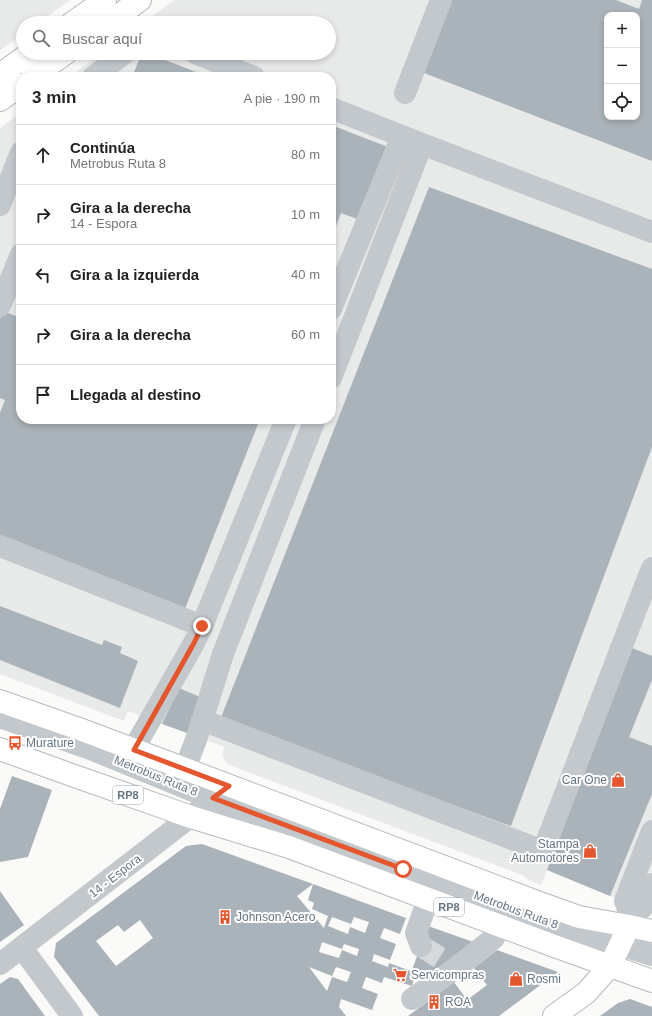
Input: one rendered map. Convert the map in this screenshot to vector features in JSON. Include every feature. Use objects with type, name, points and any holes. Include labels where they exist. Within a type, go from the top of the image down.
[{"type":"main road","points":[[82,16],[105,0]]},
{"type":"main road","points":[[118,16],[140,0]]},
{"type":"main road","points":[[6,83],[24,60]]},
{"type":"main road","points":[[39,72],[56,60]]},
{"type":"main road","name":"RP8","points":[[0,701],[185,769],[209,802]]},
{"type":"main road","name":"RP8","points":[[0,748],[66,773],[209,802],[289,847],[652,981]]},
{"type":"main road","points":[[554,1016],[586,993],[610,966],[627,929],[652,931]]},
{"type":"street","points":[[404,93],[441,0]]},
{"type":"street","points":[[100,72],[116,60]]},
{"type":"street","points":[[212,60],[242,72]]},
{"type":"street","points":[[336,110],[652,232]]},
{"type":"street","points":[[336,298],[402,136]]},
{"type":"street","points":[[336,365],[422,144]]},
{"type":"street","points":[[0,205],[16,165]]},
{"type":"street","points":[[0,306],[16,266]]},
{"type":"street","points":[[134,750],[202,626],[284,424]]},
{"type":"street","points":[[185,769],[197,737],[223,654],[313,424]]},
{"type":"street","points":[[0,546],[202,626]]},
{"type":"street","points":[[202,720],[543,851],[652,568]]},
{"type":"street","name":"Metrobus Ruta 8","points":[[0,717],[88,748],[209,802]]},
{"type":"street","name":"Metrobus Ruta 8","points":[[0,732],[72,758],[209,802],[395,866],[566,928],[627,929],[652,955]]},
{"type":"street","name":"14 - Espora","points":[[0,964],[209,802]]},
{"type":"street","points":[[627,929],[625,901],[652,831]]},
{"type":"street","points":[[627,929],[643,907],[652,884]]},
{"type":"street","points":[[421,946],[416,933],[428,899]]},
{"type":"street","points":[[412,999],[494,938],[500,926]]},
{"type":"street","points":[[22,948],[72,1016]]},
{"type":"shaded area","points":[[0,0],[70,0],[48,16],[16,16],[16,39],[0,50]]},
{"type":"shaded area","points":[[174,0],[652,0],[652,910],[610,896],[547,870],[541,885],[522,875],[227,764],[222,755],[224,747],[128,711],[124,721],[0,674],[0,128],[16,116],[16,424],[336,424],[336,72],[76,72],[92,60],[336,60],[336,16],[152,16]]},
{"type":"building","points":[[452,0],[616,0],[639,9],[642,0],[652,0],[652,161],[424,73]]},
{"type":"building","points":[[139,60],[165,60],[196,72],[134,72]]},
{"type":"building","points":[[336,127],[388,147],[360,220],[341,213],[336,226]]},
{"type":"building","points":[[429,187],[652,269],[652,447],[511,826],[220,720]]},
{"type":"building","points":[[3,311],[16,316],[16,424],[258,424],[185,609],[0,537],[0,413],[5,400],[0,398],[0,319]]},
{"type":"building","points":[[0,606],[102,645],[104,640],[122,647],[120,653],[138,661],[120,708],[0,660]]},
{"type":"building","points":[[632,648],[652,656],[652,680],[629,737],[652,746],[652,794],[610,896],[547,870]]},
{"type":"building","points":[[179,688],[200,697],[190,734],[162,724]]},
{"type":"building","points":[[12,776],[52,790],[28,857],[0,862],[0,809]]},
{"type":"building","points":[[202,844],[313,884],[406,918],[400,934],[384,928],[380,938],[396,944],[390,960],[374,954],[372,961],[388,967],[389,963],[416,973],[412,986],[384,977],[382,983],[366,977],[362,988],[378,994],[372,1010],[341,999],[339,1007],[346,1016],[99,1016],[54,957],[56,943],[186,846]],"holes":[[[313,884],[308,900],[314,903],[312,909],[328,916],[324,928],[297,896]],[[332,917],[351,924],[354,917],[369,922],[365,933],[350,927],[348,934],[328,926]],[[140,920],[153,938],[116,966],[96,941],[118,925],[124,932]],[[322,942],[342,949],[344,944],[359,949],[357,956],[342,950],[339,958],[319,952]],[[309,967],[332,976],[336,967],[351,972],[347,982],[332,977],[327,991]]]},
{"type":"building","points":[[0,891],[24,925],[0,942]]},
{"type":"building","points":[[428,926],[482,945],[436,979],[412,970]]},
{"type":"building","points":[[497,950],[558,972],[499,1016],[408,1016],[454,982],[467,1000],[487,985],[474,968]]},
{"type":"building","points":[[10,977],[18,979],[45,1016],[0,1016],[0,984]]},
{"type":"building","points":[[630,999],[652,1007],[652,1016],[600,1016],[618,1003]]},
{"type":"tunnel","points":[[421,946],[453,966]]},
{"type":"place","name":"Murature","points":[[15,743]]},
{"type":"place","name":"Car One","points":[[618,780]]},
{"type":"place","name":"Stampa Automotores","points":[[590,851]]},
{"type":"place","name":"Johnson Acero","points":[[225,917]]},
{"type":"place","name":"Servicompras","points":[[400,975]]},
{"type":"place","name":"Rosmi","points":[[516,979]]},
{"type":"place","name":"ROA","points":[[434,1002]]},
{"type":"route","points":[[202,626],[134,750],[229,786],[213,798],[403,869]]}]
